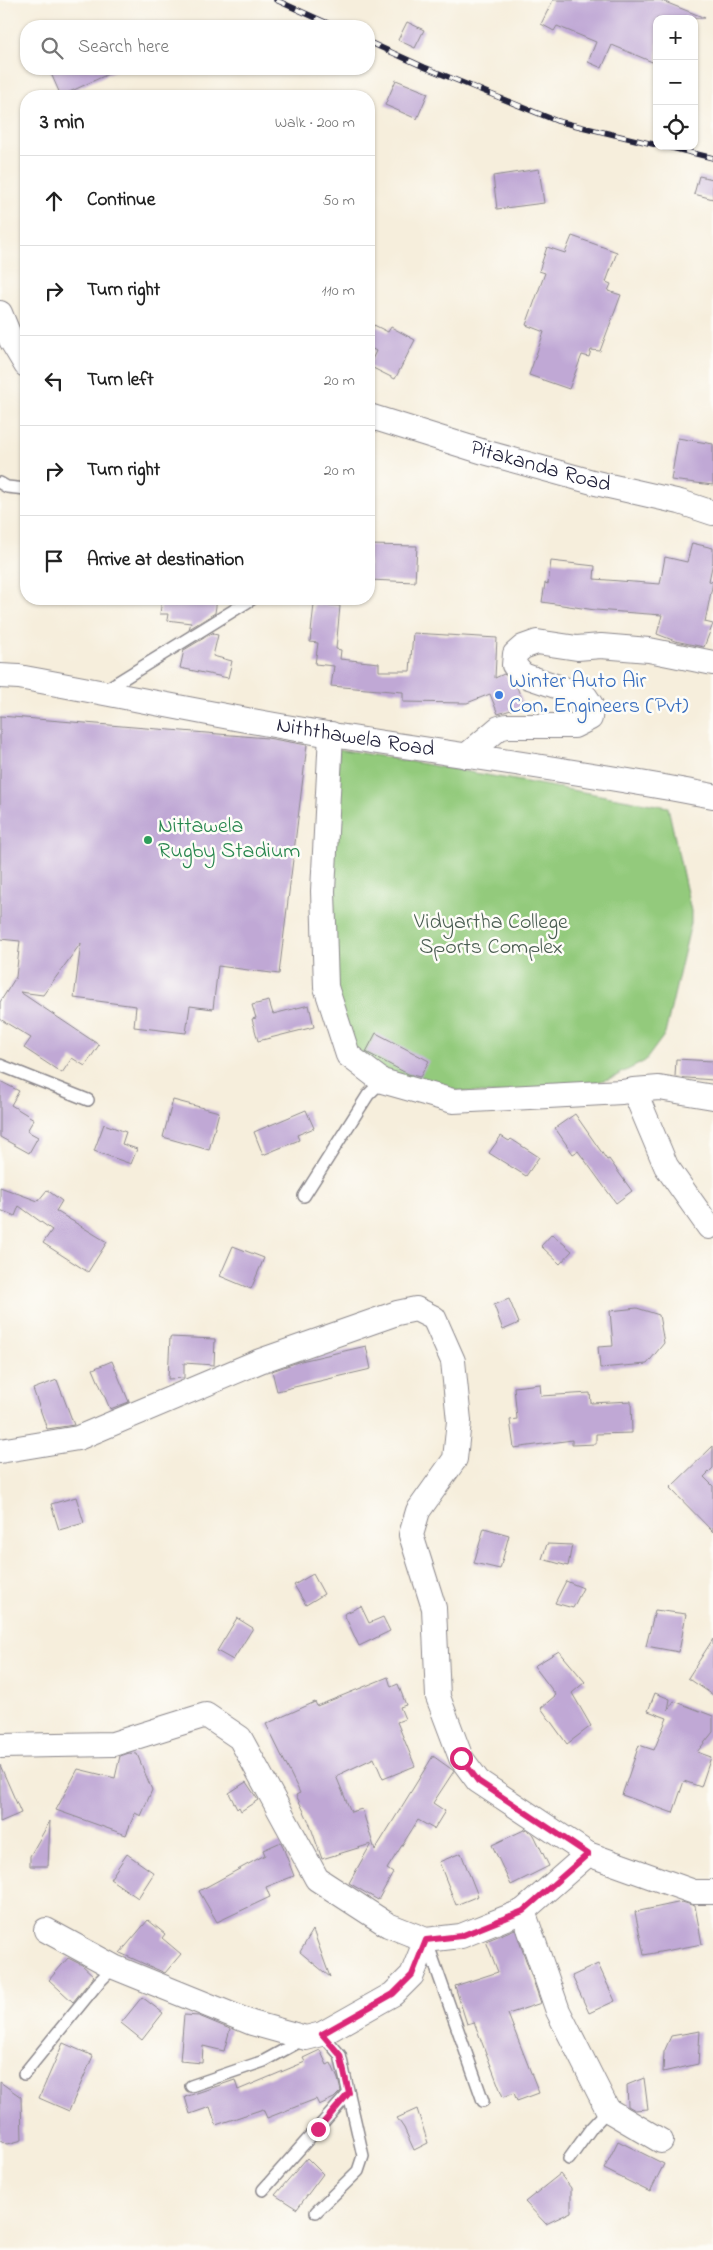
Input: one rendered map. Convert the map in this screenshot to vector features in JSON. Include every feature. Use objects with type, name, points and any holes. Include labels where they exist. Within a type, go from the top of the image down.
[{"type":"street","points":[[0,313],[11,340],[20,355]]},
{"type":"street","name":"Pitakanda Road","points":[[375,418],[484,452],[596,483],[680,502],[713,513]]},
{"type":"street","points":[[680,502],[713,504]]},
{"type":"street","points":[[466,756],[499,728],[507,726],[574,726],[590,718],[591,705],[585,696],[523,675],[514,665],[515,654],[523,647],[537,642],[577,648],[649,650],[713,663]]},
{"type":"street","name":"Niththawela Road","points":[[0,676],[19,677],[102,692],[186,710],[466,756],[641,782],[713,796]]},
{"type":"street","points":[[331,734],[323,891],[326,987],[348,1055],[382,1081],[453,1101],[622,1092],[659,1088],[713,1098]]},
{"type":"street","points":[[634,1090],[666,1166],[709,1227]]},
{"type":"street","points":[[0,1451],[78,1438],[260,1361],[398,1312],[416,1310],[434,1318],[453,1361],[459,1421],[455,1459],[418,1511],[411,1535],[434,1608],[438,1697],[461,1758],[478,1781],[588,1854],[694,1892],[713,1892]]},
{"type":"street","points":[[0,1746],[113,1744],[206,1715],[240,1738],[317,1879],[388,1924],[426,1940],[461,1936],[523,1911],[588,1854]]},
{"type":"street","points":[[523,1911],[558,2011],[608,2110],[661,2141]]},
{"type":"street","points":[[46,1930],[114,1968],[252,2023],[314,2036],[393,1994],[412,1975],[426,1940]]},
{"type":"lane","points":[[0,482],[7,487],[20,488]]},
{"type":"lane","points":[[102,692],[242,605]]},
{"type":"lane","points":[[0,1065],[88,1100]]},
{"type":"lane","points":[[304,1196],[368,1095],[382,1081]]},
{"type":"lane","points":[[426,1940],[483,2101]]},
{"type":"lane","points":[[24,2074],[98,1983],[114,1968]]},
{"type":"lane","points":[[191,2086],[264,2061],[314,2036],[340,2055],[364,2156],[358,2171],[316,2212]]},
{"type":"lane","points":[[263,2190],[349,2093]]},
{"type":"lane","points":[[569,2159],[592,2127],[608,2110]]},
{"type":"green space","name":"Vidyartha College Sports Complex","points":[[339,749],[668,807],[691,911],[691,923],[665,1034],[645,1061],[612,1078],[575,1088],[508,1095],[433,1089],[393,1075],[351,1049],[329,967]]},
{"type":"building","points":[[553,0],[660,0],[698,15],[653,15],[653,62],[612,45],[602,68],[588,62],[596,42],[557,26],[554,31],[541,24]]},
{"type":"building","points":[[407,22],[424,30],[415,48],[398,40]]},
{"type":"building","points":[[52,75],[106,75],[74,90],[58,90]]},
{"type":"building","points":[[396,80],[428,93],[417,119],[385,105]]},
{"type":"building","points":[[539,169],[544,203],[497,209],[493,176]]},
{"type":"building","points":[[699,176],[713,179],[713,199],[694,194]]},
{"type":"building","points":[[572,236],[617,252],[606,282],[611,284],[608,291],[621,295],[600,351],[591,350],[589,357],[582,355],[569,389],[529,375],[544,332],[526,325],[545,273],[539,271],[547,247],[565,253]]},
{"type":"building","points":[[375,326],[388,332],[391,327],[415,340],[395,379],[375,369]]},
{"type":"building","points":[[678,438],[713,444],[713,485],[671,480]]},
{"type":"building","points":[[692,543],[713,548],[713,562],[709,581],[713,582],[705,622],[713,624],[704,647],[675,641],[657,634],[662,615],[595,610],[542,602],[545,583],[548,584],[551,561],[595,566],[594,579],[660,584],[665,557],[687,562]]},
{"type":"building","points":[[375,545],[417,546],[415,582],[375,580]]},
{"type":"building","points":[[161,605],[216,605],[215,613],[189,629],[191,623],[167,620],[168,614],[160,614]]},
{"type":"building","points":[[314,605],[340,606],[336,649],[341,650],[340,659],[379,663],[379,671],[410,671],[413,633],[497,638],[495,678],[504,674],[517,687],[524,706],[498,714],[490,694],[467,703],[403,702],[403,692],[331,686],[334,666],[315,664],[318,643],[310,642]]},
{"type":"building","points":[[214,632],[213,634],[218,635],[213,656],[232,661],[228,678],[180,668],[184,650]]},
{"type":"building","name":"Nittawela Rugby Stadium","points":[[0,716],[267,738],[307,745],[279,974],[218,966],[213,1009],[190,1006],[186,1033],[134,1027],[136,1006],[74,998],[81,943],[43,995],[20,992],[99,1045],[85,1066],[72,1058],[62,1073],[24,1048],[31,1038],[0,1019],[0,1002],[16,977],[20,941],[0,939]]},
{"type":"building","points":[[269,1001],[273,1014],[309,1005],[314,1027],[258,1041],[252,1019],[256,1018],[252,1005]]},
{"type":"building","points":[[376,1033],[429,1061],[420,1077],[408,1074],[366,1052]]},
{"type":"building","points":[[676,1059],[713,1061],[713,1080],[675,1077]]},
{"type":"building","points":[[0,1081],[19,1091],[11,1105],[34,1119],[27,1131],[38,1137],[29,1153],[0,1137]]},
{"type":"building","points":[[173,1100],[219,1112],[209,1150],[163,1137]]},
{"type":"building","points":[[306,1110],[314,1128],[297,1135],[299,1140],[263,1155],[254,1132]]},
{"type":"building","points":[[575,1114],[607,1160],[609,1159],[632,1191],[616,1203],[578,1151],[573,1154],[555,1128]]},
{"type":"building","points":[[104,1124],[126,1132],[122,1144],[137,1149],[131,1164],[94,1151]]},
{"type":"building","points":[[501,1136],[509,1141],[511,1139],[539,1157],[526,1176],[489,1153]]},
{"type":"building","points":[[0,1187],[38,1201],[47,1190],[62,1201],[56,1211],[107,1242],[88,1272],[43,1243],[52,1230],[19,1206],[15,1216],[0,1210]]},
{"type":"building","points":[[552,1234],[572,1251],[560,1264],[541,1246]]},
{"type":"building","points":[[233,1246],[264,1258],[251,1289],[220,1276]]},
{"type":"building","points":[[509,1299],[519,1323],[503,1330],[494,1305]]},
{"type":"building","points":[[637,1308],[659,1315],[664,1343],[647,1364],[600,1368],[598,1347],[613,1346],[610,1311]]},
{"type":"building","points":[[170,1337],[215,1339],[214,1365],[184,1363],[184,1378],[168,1379]]},
{"type":"building","points":[[366,1346],[371,1369],[277,1391],[272,1371],[301,1361]]},
{"type":"building","points":[[112,1361],[129,1402],[110,1409],[93,1369]]},
{"type":"building","points":[[57,1380],[74,1425],[47,1429],[33,1389]]},
{"type":"building","points":[[540,1384],[541,1396],[590,1393],[591,1403],[631,1401],[632,1433],[596,1434],[596,1444],[572,1445],[572,1440],[514,1448],[510,1420],[517,1419],[514,1387]]},
{"type":"building","points":[[713,1446],[713,1468],[704,1477],[713,1486],[713,1532],[670,1488]]},
{"type":"building","points":[[76,1497],[84,1523],[59,1530],[51,1504]]},
{"type":"building","points":[[484,1528],[509,1535],[500,1569],[474,1563]]},
{"type":"building","points":[[547,1544],[572,1545],[568,1566],[542,1559]]},
{"type":"building","points":[[313,1574],[324,1594],[306,1605],[294,1585]]},
{"type":"building","points":[[566,1581],[583,1588],[573,1608],[555,1603]]},
{"type":"building","points":[[361,1606],[369,1623],[383,1617],[390,1631],[359,1646],[344,1614]]},
{"type":"building","points":[[655,1610],[686,1614],[679,1652],[646,1646]]},
{"type":"building","points":[[237,1618],[253,1628],[233,1660],[217,1651]]},
{"type":"building","points":[[713,1639],[713,1695],[688,1678]]},
{"type":"building","points":[[559,1651],[585,1682],[572,1693],[591,1726],[567,1744],[541,1708],[556,1695],[534,1666]]},
{"type":"building","points":[[388,1677],[391,1687],[398,1684],[406,1705],[400,1707],[405,1719],[397,1722],[415,1766],[383,1779],[374,1758],[336,1776],[351,1812],[362,1809],[375,1850],[433,1756],[454,1771],[433,1803],[445,1811],[434,1829],[418,1820],[387,1869],[393,1873],[378,1900],[349,1883],[371,1844],[322,1859],[309,1822],[296,1795],[300,1793],[266,1724],[315,1702],[317,1706]]},
{"type":"building","points":[[655,1693],[670,1699],[668,1710],[674,1701],[713,1716],[713,1732],[697,1752],[711,1757],[701,1787],[684,1781],[673,1813],[622,1795],[639,1745],[654,1750],[667,1718],[648,1711]]},
{"type":"building","points":[[129,1753],[137,1754],[152,1790],[141,1816],[135,1813],[126,1835],[56,1810],[78,1769],[115,1778],[120,1756]]},
{"type":"building","points":[[0,1765],[21,1813],[0,1822]]},
{"type":"building","points":[[246,1782],[258,1800],[241,1811],[239,1807],[237,1809],[229,1793]]},
{"type":"building","points":[[50,1821],[48,1866],[30,1866],[30,1856]]},
{"type":"building","points":[[526,1829],[534,1835],[549,1866],[511,1885],[492,1845]]},
{"type":"building","points":[[281,1842],[294,1876],[266,1887],[270,1897],[217,1922],[199,1891],[265,1855],[263,1850]]},
{"type":"building","points":[[461,1853],[478,1896],[456,1905],[439,1862]]},
{"type":"building","points":[[127,1854],[154,1873],[138,1898],[110,1879]]},
{"type":"building","points":[[682,1902],[695,1906],[702,1944],[644,1955],[635,1912]]},
{"type":"building","points":[[148,1920],[165,1934],[162,1938],[181,1954],[165,1973],[120,1953]]},
{"type":"building","points":[[515,1929],[541,2003],[508,2014],[539,2093],[517,2101],[514,2093],[503,2097],[474,2022],[467,2024],[455,1986],[498,1972],[486,1941]]},
{"type":"building","points":[[313,1930],[330,1977],[300,1952]]},
{"type":"building","points":[[68,1958],[82,1965],[94,1976],[73,2002],[49,1980]]},
{"type":"building","points":[[598,1964],[615,2001],[589,2013],[572,1976]]},
{"type":"building","points":[[142,1997],[163,2013],[142,2040],[121,2023]]},
{"type":"building","points":[[184,2015],[199,2016],[230,2029],[224,2051],[203,2046],[202,2063],[180,2061]]},
{"type":"building","points":[[700,2031],[698,2064],[663,2072],[664,2052],[671,2036]]},
{"type":"building","points":[[63,2043],[93,2056],[69,2111],[39,2098]]},
{"type":"building","points":[[320,2050],[327,2065],[331,2063],[338,2079],[341,2091],[334,2098],[319,2105],[316,2099],[267,2118],[263,2109],[216,2125],[210,2107],[190,2114],[185,2097],[235,2080],[238,2090],[305,2062],[303,2058]]},
{"type":"building","points":[[644,2078],[648,2109],[635,2110],[628,2106],[627,2085]]},
{"type":"building","points":[[0,2082],[21,2097],[22,2140],[8,2144],[0,2140]]},
{"type":"building","points":[[417,2109],[428,2143],[414,2150],[397,2118]]},
{"type":"building","points":[[618,2141],[664,2164],[650,2192],[604,2169]]},
{"type":"building","points":[[307,2158],[323,2174],[297,2209],[275,2195]]},
{"type":"building","points":[[560,2174],[571,2188],[571,2212],[546,2224],[525,2202]]},
{"type":"railway","points":[[276,0],[321,20]]},
{"type":"railway","points":[[375,45],[424,67],[557,121],[653,144]]},
{"type":"railway","points":[[680,150],[713,158]]},
{"type":"place","name":"Winter Auto Air Con. Engineers (Pvt)","points":[[499,695]]},
{"type":"place","name":"Nittawela Rugby Stadium","points":[[148,840]]},
{"type":"route","points":[[318,2129],[349,2093],[340,2055],[322,2034],[393,1994],[412,1975],[426,1940],[461,1936],[523,1911],[588,1854],[478,1781],[461,1758]]}]
